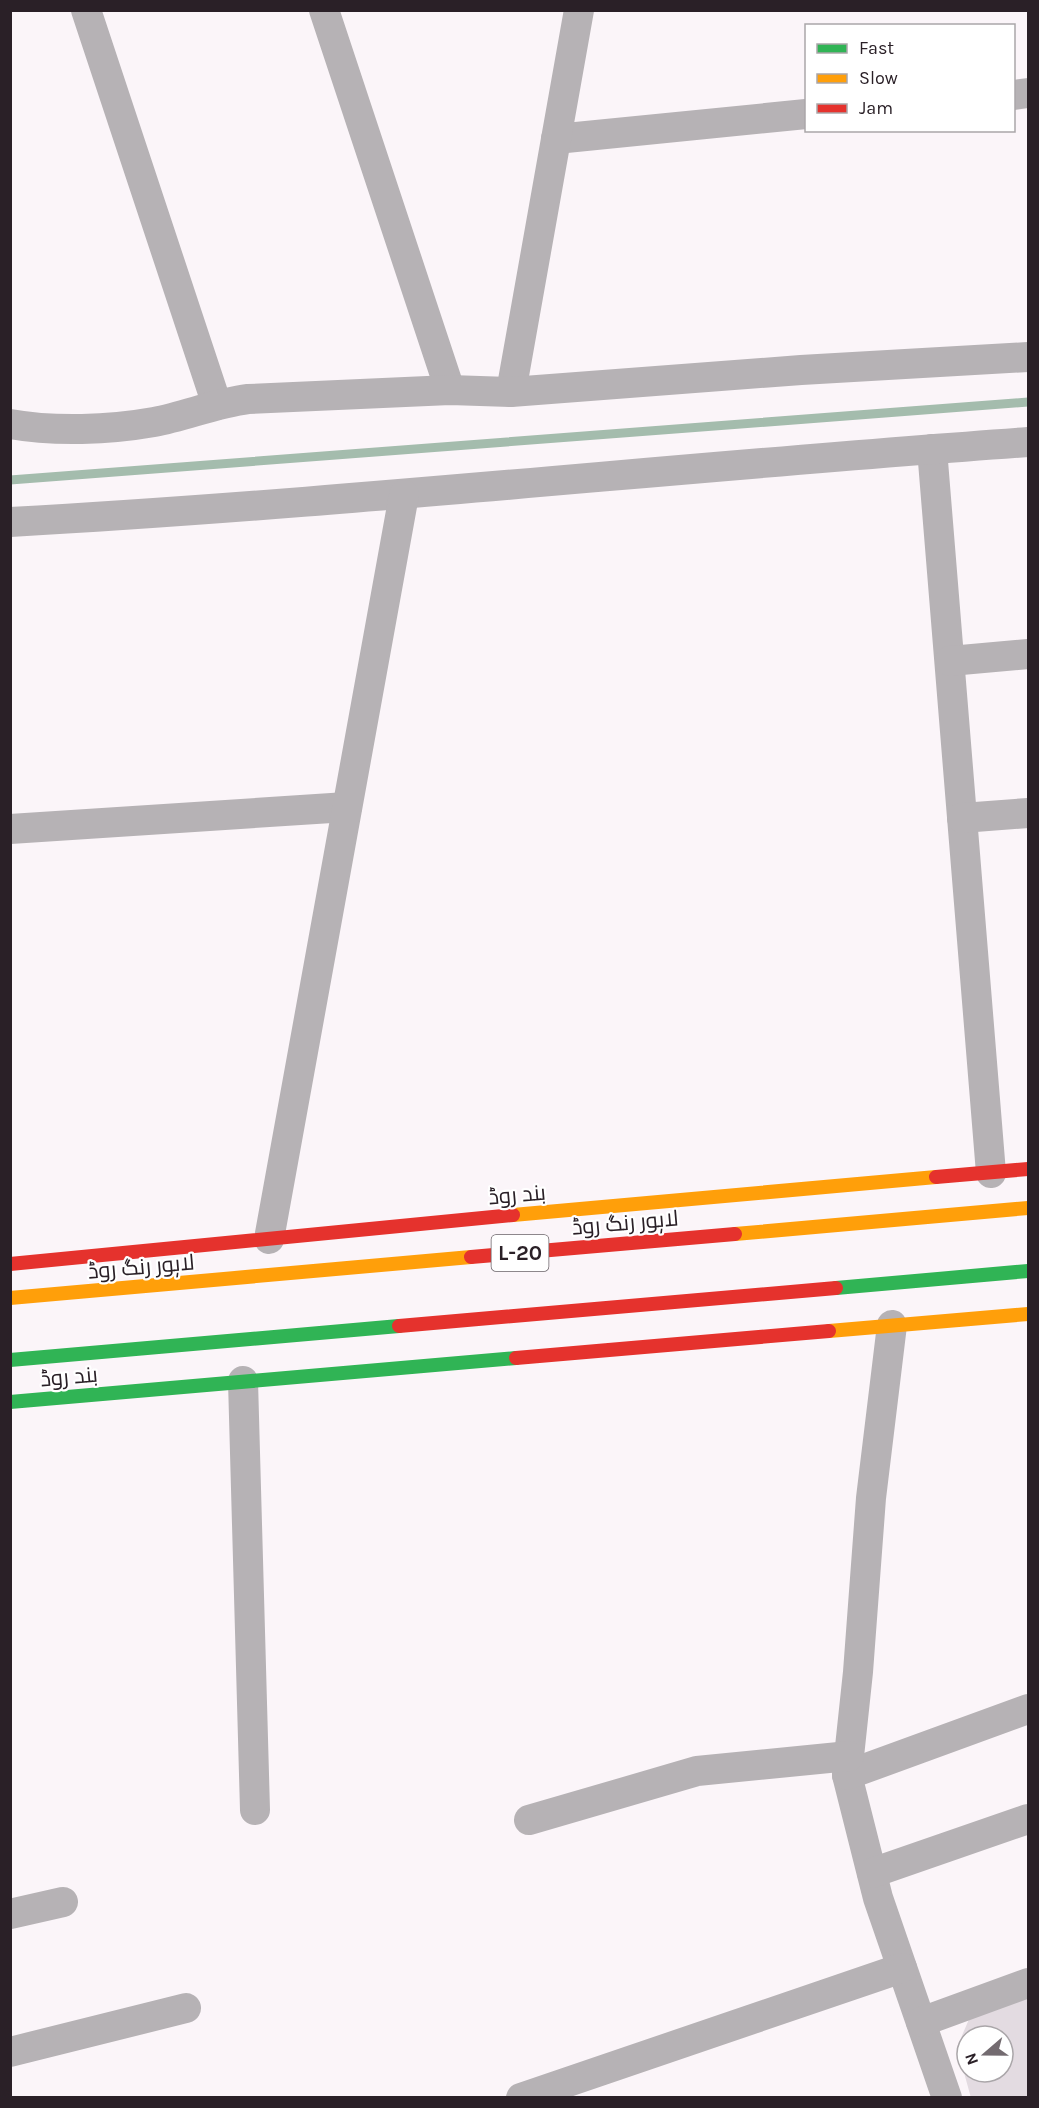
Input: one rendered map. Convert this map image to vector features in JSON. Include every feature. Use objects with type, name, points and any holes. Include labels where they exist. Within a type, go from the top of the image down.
[{"type":"main road","name":"بند روڈ","points":[[10,1264],[1029,1169]]},
{"type":"main road","name":"لاہور رنگ روڈ","points":[[10,1299],[1029,1208]]},
{"type":"main road","points":[[10,1360],[1029,1271]]},
{"type":"main road","name":"بند روڈ","points":[[10,1402],[1029,1314]]},
{"type":"street","points":[[86,10],[217,405]]},
{"type":"street","points":[[324,10],[450,390]]},
{"type":"street","points":[[511,392],[579,10]]},
{"type":"street","points":[[556,139],[805,114]]},
{"type":"street","points":[[10,424],[94,428],[152,422],[248,399],[450,390],[511,392],[801,370],[1029,357]]},
{"type":"street","points":[[10,522],[171,513],[404,495],[832,456],[1029,442]]},
{"type":"street","points":[[932,449],[991,1173]]},
{"type":"street","points":[[268,1239],[404,495]]},
{"type":"street","points":[[950,661],[1029,654]]},
{"type":"street","points":[[10,829],[347,807]]},
{"type":"street","points":[[962,818],[1029,813]]},
{"type":"street","points":[[892,1325],[871,1498],[858,1672],[848,1765],[878,1899],[947,2097]]},
{"type":"street","points":[[243,1381],[255,1810]]},
{"type":"street","points":[[529,1820],[697,1772],[848,1765],[1029,1708]]},
{"type":"street","points":[[872,1873],[1029,1819]]},
{"type":"street","points":[[10,1914],[63,1902]]},
{"type":"street","points":[[521,2097],[902,1968]]},
{"type":"street","points":[[921,2022],[1029,1983]]},
{"type":"street","points":[[10,2052],[186,2008]]},
{"type":"building","points":[[1028,1996],[1028,2098],[971,2098],[967,2084],[1015,2084],[1015,2024],[967,2024],[970,2017]]},
{"type":"waterway","points":[[10,480],[1028,402]]},
{"type":"traffic: fast","points":[[836,1288],[1028,1271]]},
{"type":"traffic: fast","points":[[10,1360],[399,1326]]},
{"type":"traffic: fast","points":[[10,1402],[516,1358]]},
{"type":"traffic: slow","points":[[513,1215],[936,1177]]},
{"type":"traffic: slow","points":[[735,1234],[1028,1208]]},
{"type":"traffic: slow","points":[[10,1298],[471,1257]]},
{"type":"traffic: slow","points":[[829,1331],[1028,1314]]},
{"type":"traffic: jam","points":[[936,1177],[1028,1169]]},
{"type":"traffic: jam","points":[[10,1264],[513,1215]]},
{"type":"traffic: jam","points":[[471,1257],[735,1234]]},
{"type":"traffic: jam","points":[[399,1326],[836,1288]]},
{"type":"traffic: jam","points":[[516,1358],[829,1331]]}]
